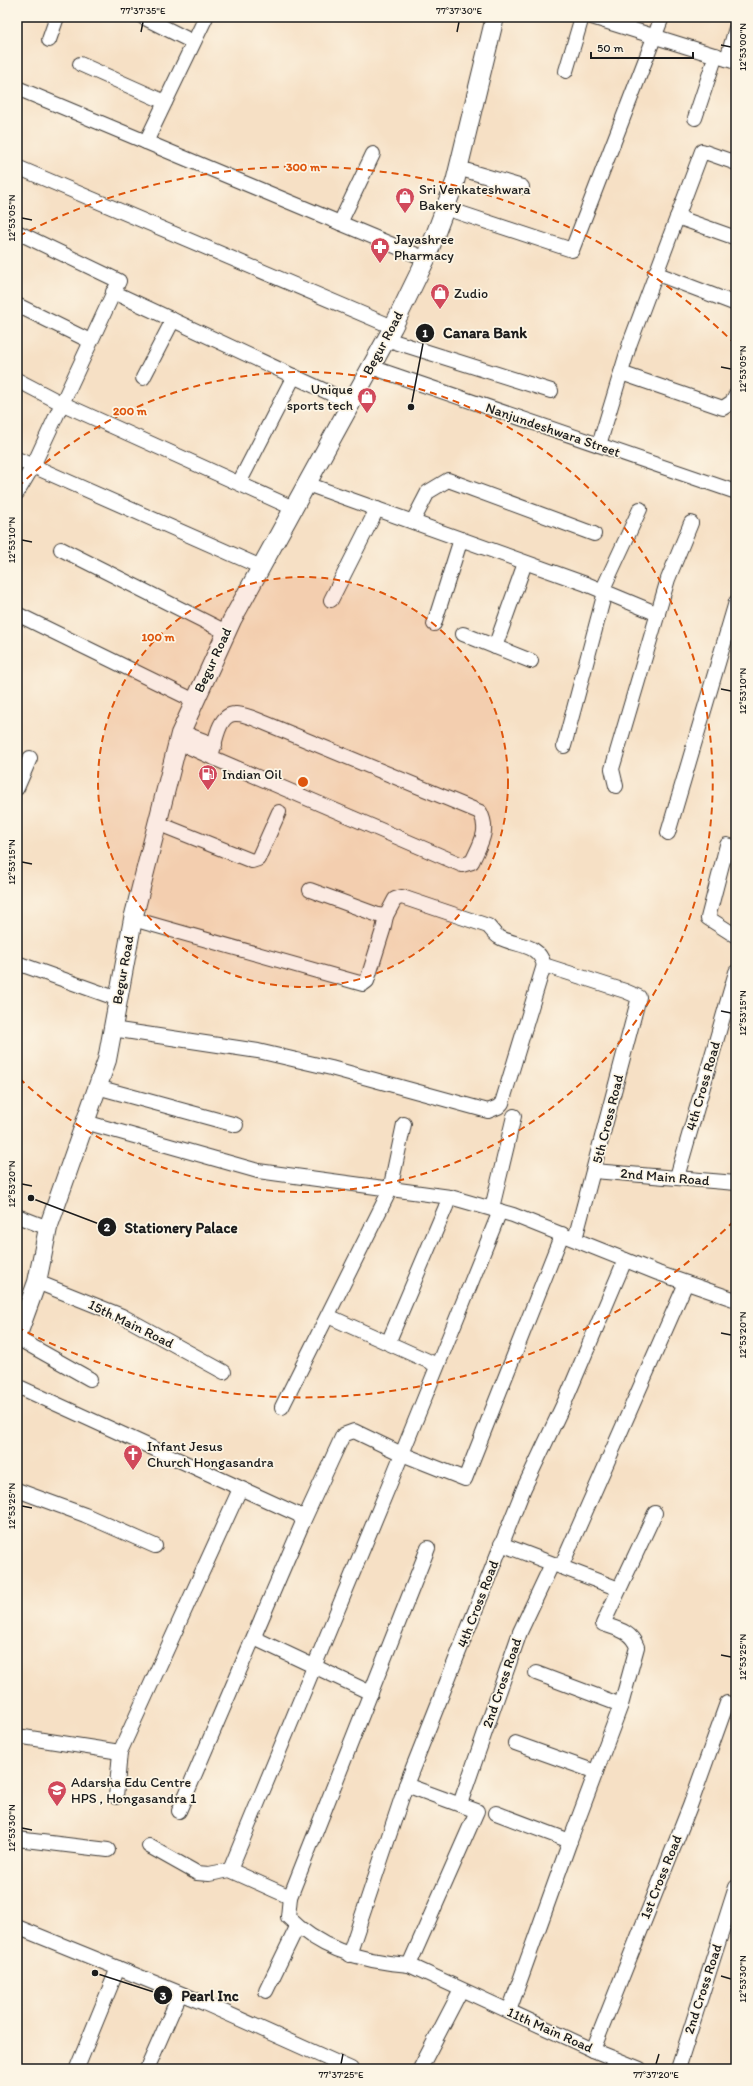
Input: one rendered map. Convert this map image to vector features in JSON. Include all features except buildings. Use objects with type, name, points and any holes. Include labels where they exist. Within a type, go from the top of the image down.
[{"type":"main road","name":"Begur Road","points":[[17,1338],[37,1282],[48,1228],[107,1060],[132,919],[179,737],[226,632],[371,367],[426,259],[458,168],[495,17]]},
{"type":"street","points":[[49,40],[57,17]]},
{"type":"street","points":[[143,17],[194,42]]},
{"type":"street","points":[[146,142],[206,17]]},
{"type":"street","points":[[566,71],[582,17]]},
{"type":"street","points":[[592,17],[726,59]]},
{"type":"street","points":[[445,208],[572,250],[662,17]]},
{"type":"street","points":[[695,118],[726,59],[736,28]]},
{"type":"street","points":[[80,64],[166,102]]},
{"type":"street","points":[[17,88],[426,259]]},
{"type":"street","points":[[599,445],[621,372],[655,273],[702,150],[736,163]]},
{"type":"street","points":[[340,223],[373,154]]},
{"type":"street","points":[[17,167],[389,333],[551,391]]},
{"type":"street","points":[[458,168],[522,187]]},
{"type":"street","points":[[677,217],[736,238]]},
{"type":"street","points":[[17,232],[119,281],[33,466],[17,493]]},
{"type":"street","points":[[655,273],[736,304]]},
{"type":"street","points":[[113,292],[351,403]]},
{"type":"street","points":[[17,305],[90,341]]},
{"type":"street","points":[[143,378],[173,320]]},
{"type":"street","name":"Nanjundeshwara Street","points":[[371,367],[736,492]]},
{"type":"street","points":[[621,372],[723,408],[732,402],[736,394]]},
{"type":"street","points":[[239,484],[294,376]]},
{"type":"street","points":[[17,380],[62,403],[293,508]]},
{"type":"street","points":[[17,459],[261,567]]},
{"type":"street","points":[[414,521],[428,492],[448,480],[594,534]]},
{"type":"street","points":[[307,484],[414,521],[603,591],[658,614]]},
{"type":"street","points":[[331,600],[378,509]]},
{"type":"street","points":[[564,746],[603,591],[640,509]]},
{"type":"street","points":[[616,786],[612,769],[668,579],[691,523]]},
{"type":"street","points":[[434,624],[461,539]]},
{"type":"street","points":[[61,549],[226,632]]},
{"type":"street","points":[[496,647],[525,563]]},
{"type":"street","points":[[668,833],[736,602]]},
{"type":"street","points":[[17,614],[195,701]]},
{"type":"street","points":[[463,634],[531,661]]},
{"type":"street","points":[[179,737],[213,751],[462,865],[472,862],[485,831],[484,821],[480,812],[265,723],[236,713],[228,715],[222,722],[213,751]]},
{"type":"street","points":[[17,788],[30,758]]},
{"type":"street","points":[[157,822],[252,861],[258,859],[279,812]]},
{"type":"street","points":[[736,848],[727,845],[708,918],[736,936]]},
{"type":"street","points":[[310,890],[378,915],[386,916]]},
{"type":"street","points":[[112,1030],[274,1054],[488,1111],[498,1108],[502,1103],[544,965],[542,957],[536,950],[498,937],[488,926],[402,897],[396,899],[386,916],[367,981],[363,984],[132,919]]},
{"type":"street","points":[[17,963],[118,999]]},
{"type":"street","name":"5th Cross Road","points":[[402,1454],[465,1479],[568,1237],[594,1171],[639,997],[625,991],[544,965]]},
{"type":"street","name":"4th Cross Road","points":[[677,1177],[736,972]]},
{"type":"street","points":[[97,1087],[236,1125]]},
{"type":"street","points":[[230,1870],[438,1365],[496,1210],[514,1116]]},
{"type":"street","points":[[85,1122],[258,1171],[450,1197],[496,1210],[625,1260],[736,1300]]},
{"type":"street","points":[[282,1407],[390,1190],[404,1124]]},
{"type":"street","name":"2nd Main Road","points":[[594,1171],[736,1183]]},
{"type":"street","points":[[388,1343],[450,1197]]},
{"type":"street","points":[[17,1216],[48,1228]]},
{"type":"street","name":"4th Cross Road","points":[[349,1955],[406,1784],[524,1488],[566,1399],[625,1260]]},
{"type":"street","name":"15th Main Road","points":[[37,1282],[122,1316],[224,1372]]},
{"type":"street","name":"2nd Cross Road","points":[[460,1804],[520,1632],[556,1566],[686,1282]]},
{"type":"street","points":[[328,1316],[438,1365]]},
{"type":"street","points":[[17,1338],[90,1379]]},
{"type":"street","points":[[17,1386],[299,1515],[303,1522]]},
{"type":"street","points":[[179,1810],[303,1522],[344,1435],[354,1431],[402,1454]]},
{"type":"street","points":[[116,1797],[120,1752],[240,1489]]},
{"type":"street","points":[[17,1490],[85,1515],[155,1546]]},
{"type":"street","points":[[509,2011],[621,1705],[637,1647],[634,1638],[627,1632],[603,1624],[655,1513]]},
{"type":"street","points":[[502,1544],[619,1589]]},
{"type":"street","points":[[406,1784],[477,1810],[409,1965],[380,1963],[349,1955],[297,1926],[288,1918],[290,1897],[428,1548]]},
{"type":"street","points":[[254,1638],[371,1693]]},
{"type":"street","points":[[536,1673],[621,1705]]},
{"type":"street","name":"1st Cross Road","points":[[592,2050],[687,1813],[727,1703]]},
{"type":"street","points":[[17,1736],[120,1752]]},
{"type":"street","points":[[515,1743],[596,1772]]},
{"type":"street","points":[[496,1813],[570,1841]]},
{"type":"street","points":[[17,1839],[108,1850]]},
{"type":"street","points":[[149,1846],[197,1873],[209,1874],[230,1870],[290,1897]]},
{"type":"street","name":"2nd Cross Road","points":[[678,2069],[736,1887]]},
{"type":"street","points":[[266,1991],[297,1926]]},
{"type":"street","points":[[17,1927],[180,1994],[352,2069]]},
{"type":"street","name":"11th Main Road","points":[[409,1965],[592,2050],[640,2069]]},
{"type":"street","points":[[78,2068],[118,1968]]},
{"type":"street","points":[[420,2069],[461,1990]]},
{"type":"street","points":[[147,2069],[180,1994]]},
{"type":"place","name":"Sri Venkateshwara Bakery","points":[[405,214]]},
{"type":"place","name":"Jayashree Pharmacy","points":[[380,264]]},
{"type":"place","name":"Zudio","points":[[440,310]]},
{"type":"place","name":"Canara Bank","points":[[411,407]]},
{"type":"place","name":"Unique sports tech","points":[[367,414]]},
{"type":"place","name":"Indian Oil","points":[[208,791]]},
{"type":"place","name":"Stationery Palace","points":[[31,1198]]},
{"type":"place","name":"Infant Jesus Church Hongasandra","points":[[133,1471]]},
{"type":"place","name":"Adarsha Edu Centre HPS , Hongasandra 1","points":[[57,1807]]},
{"type":"place","name":"Pearl Inc","points":[[95,1973]]}]
